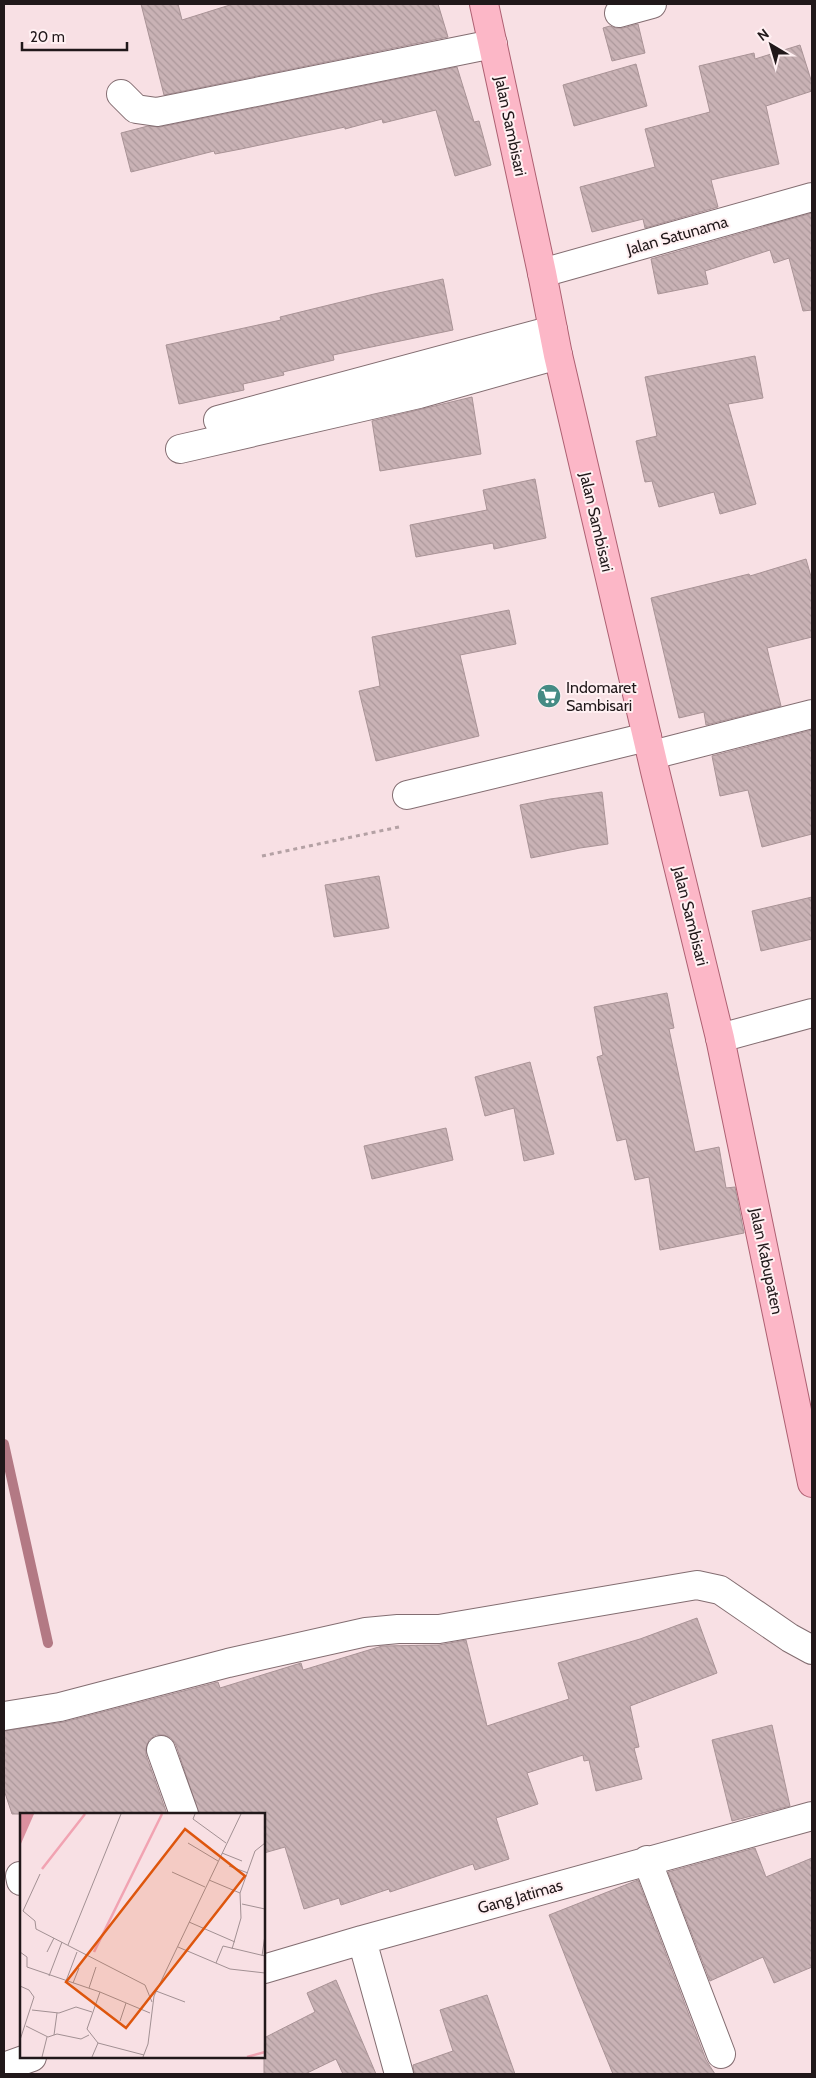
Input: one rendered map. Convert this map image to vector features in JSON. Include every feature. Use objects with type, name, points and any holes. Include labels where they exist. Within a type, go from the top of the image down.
[{"type":"main road","name":"Jalan Sambisari","points":[[484,4],[556,343],[649,746],[720,1038]]},
{"type":"main road","name":"Jalan Kabupaten","points":[[720,1038],[812,1483]]},
{"type":"street","points":[[619,13],[652,4]]},
{"type":"street","points":[[121,94],[136,109],[157,112],[493,44]]},
{"type":"street","name":"Jalan Satunama","points":[[542,273],[812,197]]},
{"type":"street","points":[[218,420],[556,343]]},
{"type":"street","points":[[180,450],[419,394],[556,343]]},
{"type":"street","points":[[406,795],[812,714]]},
{"type":"street","points":[[720,1038],[812,1013]]},
{"type":"street","points":[[4,1716],[60,1707],[228,1663],[366,1632],[398,1629],[439,1630],[697,1585],[720,1590],[790,1638],[812,1650]]},
{"type":"street","points":[[161,1750],[184,1813]]},
{"type":"street","name":"Gang Jatimas","points":[[265,1969],[648,1860],[733,1840],[812,1816]]},
{"type":"street","points":[[648,1860],[721,2054]]},
{"type":"street","points":[[362,1940],[399,2074]]},
{"type":"street","points":[[4,2067],[29,2058]]},
{"type":"building","points":[[141,4],[178,4],[182,20],[233,4],[438,4],[448,37],[164,95]]},
{"type":"building","points":[[638,24],[645,53],[612,61],[603,28],[610,26],[623,28]]},
{"type":"building","points":[[800,45],[812,83],[812,91],[766,106],[779,164],[711,180],[718,207],[645,228],[643,219],[592,232],[580,187],[655,167],[645,129],[710,112],[699,66],[754,53],[755,59]]},
{"type":"building","points":[[636,64],[647,106],[574,126],[563,85]]},
{"type":"building","points":[[457,67],[474,122],[479,121],[491,165],[455,176],[436,110],[383,123],[382,119],[345,129],[345,127],[215,154],[214,151],[131,172],[121,133],[148,126],[160,127]]},
{"type":"building","points":[[812,213],[812,310],[803,311],[789,258],[774,263],[770,250],[705,271],[708,284],[658,294],[651,259]]},
{"type":"building","points":[[443,279],[453,330],[333,355],[334,360],[283,372],[284,375],[243,384],[244,390],[179,404],[166,345],[281,320],[280,317]]},
{"type":"building","points":[[755,356],[763,398],[728,404],[756,504],[720,514],[714,492],[659,507],[652,481],[645,482],[636,441],[657,436],[645,377]]},
{"type":"building","points":[[472,397],[481,454],[380,471],[372,421]]},
{"type":"building","points":[[535,479],[546,538],[494,549],[493,543],[416,557],[410,525],[487,510],[483,490]]},
{"type":"building","points":[[806,559],[812,580],[812,637],[767,648],[781,706],[706,725],[704,712],[679,718],[651,598],[749,574],[750,576]]},
{"type":"building","points":[[509,610],[516,644],[460,655],[479,736],[376,761],[359,691],[380,686],[372,637]]},
{"type":"building","points":[[812,730],[812,834],[762,847],[748,790],[720,796],[712,756]]},
{"type":"building","points":[[602,792],[608,844],[531,858],[520,805]]},
{"type":"building","points":[[379,876],[389,928],[334,937],[325,885]]},
{"type":"building","points":[[812,897],[812,939],[761,951],[752,911]]},
{"type":"building","points":[[667,993],[674,1028],[669,1029],[695,1152],[719,1147],[726,1188],[735,1187],[744,1233],[660,1250],[649,1177],[635,1180],[626,1139],[617,1141],[597,1057],[603,1055],[594,1007]]},
{"type":"building","points":[[530,1062],[554,1154],[524,1161],[514,1108],[485,1116],[475,1077]]},
{"type":"building","points":[[446,1128],[453,1160],[372,1179],[364,1146]]},
{"type":"building","points":[[697,1618],[717,1673],[630,1706],[639,1747],[634,1748],[642,1779],[596,1791],[589,1760],[584,1761],[583,1755],[527,1773],[538,1804],[496,1818],[509,1859],[475,1870],[473,1864],[390,1892],[389,1889],[341,1905],[339,1898],[304,1909],[285,1847],[265,1853],[265,1813],[199,1813],[176,1745],[171,1738],[164,1735],[156,1735],[149,1740],[146,1755],[167,1813],[12,1814],[4,1790],[4,1731],[64,1722],[218,1682],[220,1688],[301,1663],[303,1670],[382,1646],[439,1645],[466,1640],[487,1726],[569,1699],[558,1663],[640,1639]]},
{"type":"building","points":[[772,1725],[790,1806],[732,1821],[712,1740]]},
{"type":"building","points":[[755,1848],[766,1877],[812,1858],[812,1967],[774,1983],[763,1957],[710,1981],[668,1872]]},
{"type":"building","points":[[638,1880],[706,2060],[715,2074],[613,2074],[578,1989],[549,1915]]},
{"type":"building","points":[[336,1980],[376,2074],[343,2074],[336,2059],[305,2074],[264,2074],[265,2037],[315,2012],[307,1993]]},
{"type":"building","points":[[487,1995],[515,2074],[414,2074],[413,2065],[453,2051],[440,2010]]},
{"type":"waterway","points":[[4,1444],[48,1643]]},
{"type":"place","name":"Indomaret Sambisari","points":[[549,696]]}]
